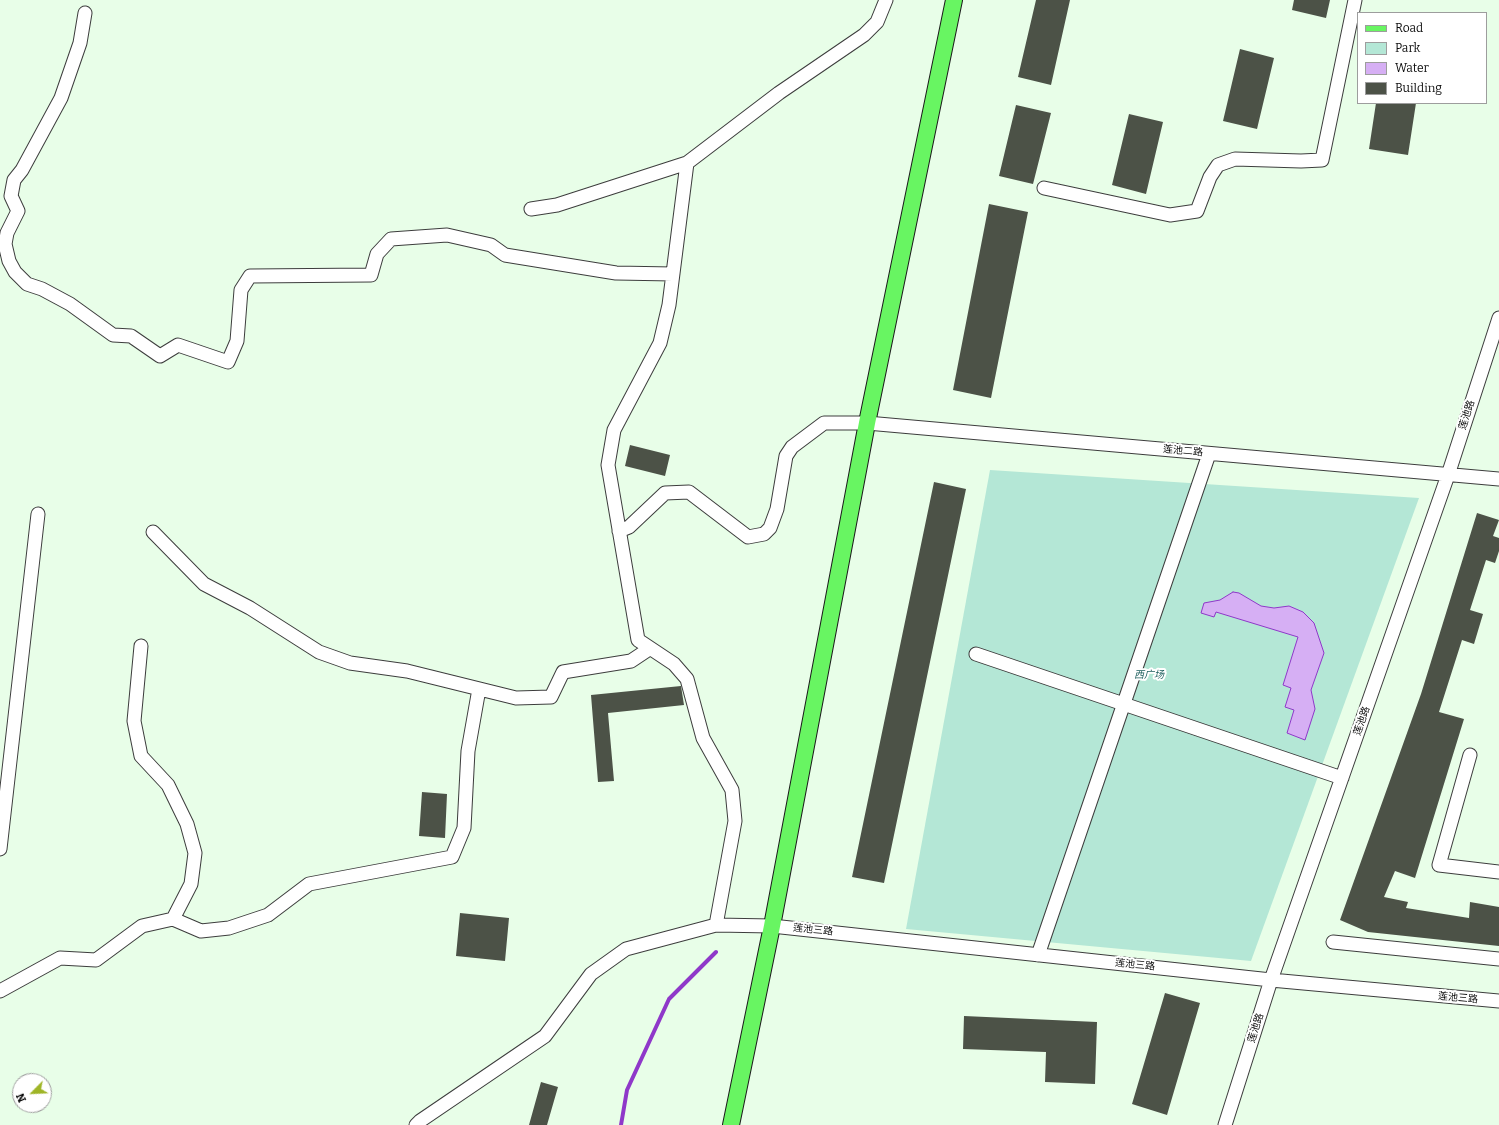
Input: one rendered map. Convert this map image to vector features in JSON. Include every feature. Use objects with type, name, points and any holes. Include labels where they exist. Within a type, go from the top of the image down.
[{"type":"main road","points":[[730,1125],[772,926],[867,423],[954,0]]},
{"type":"street","points":[[531,209],[557,205],[687,163],[779,92],[864,35],[877,22],[886,0]]},
{"type":"street","points":[[1044,188],[1170,215],[1197,211],[1210,177],[1218,165],[1223,163],[1235,159],[1301,161],[1322,160],[1355,0]]},
{"type":"street","points":[[85,13],[80,43],[61,98],[22,170],[14,180],[11,196],[18,211],[7,233],[5,244],[9,261],[15,272],[28,284],[42,289],[70,304],[113,335],[131,336],[160,356],[178,345],[228,362],[237,340],[241,290],[250,276],[371,275],[377,254],[391,239],[447,235],[491,245],[505,255],[616,273],[673,274]]},
{"type":"street","points":[[687,163],[669,305],[660,343],[614,430],[608,465],[638,640],[649,649],[674,664],[687,679],[703,738],[732,790],[735,821],[716,926]]},
{"type":"street","name":"莲池路","points":[[1225,1125],[1271,980],[1448,475],[1499,318]]},
{"type":"street","name":"莲池二路","points":[[619,531],[629,527],[665,494],[689,492],[748,537],[764,534],[770,528],[777,509],[786,456],[792,446],[824,424],[867,423],[1499,479]]},
{"type":"street","points":[[1038,955],[1209,454]]},
{"type":"street","points":[[0,849],[38,514]]},
{"type":"street","points":[[153,532],[204,584],[250,608],[319,652],[350,663],[407,671],[516,698],[551,697],[563,672],[631,660],[649,649]]},
{"type":"street","points":[[141,646],[134,721],[141,756],[168,784],[187,824],[195,853],[191,884],[173,919]]},
{"type":"street","points":[[976,654],[1342,778]]},
{"type":"street","points":[[0,991],[60,958],[96,960],[142,926],[173,919],[201,931],[230,928],[268,915],[308,884],[452,857],[464,828],[468,751],[480,689]]},
{"type":"street","points":[[1470,755],[1439,865],[1499,872]]},
{"type":"street","name":"莲池三路","points":[[416,1125],[545,1036],[591,974],[626,950],[716,926],[772,926],[1271,980],[1499,1002]]},
{"type":"street","points":[[1333,942],[1499,959]]},
{"type":"green space","name":"西广场","points":[[990,470],[1419,498],[1251,961],[906,929]]},
{"type":"water","points":[[1233,592],[1239,593],[1261,606],[1274,608],[1289,606],[1303,612],[1314,623],[1324,653],[1311,690],[1315,709],[1305,740],[1287,733],[1294,710],[1285,707],[1291,688],[1283,685],[1298,637],[1216,612],[1214,617],[1201,613],[1204,603],[1220,600]]},
{"type":"building","points":[[1036,0],[1070,0],[1051,85],[1018,77]]},
{"type":"building","points":[[1294,0],[1330,0],[1326,18],[1292,10]]},
{"type":"building","points":[[1240,49],[1274,58],[1257,129],[1223,121]]},
{"type":"building","points":[[1376,104],[1416,104],[1408,155],[1369,149]]},
{"type":"building","points":[[1016,105],[1051,113],[1033,184],[999,176]]},
{"type":"building","points":[[1129,114],[1163,122],[1146,194],[1112,185]]},
{"type":"building","points":[[989,204],[1028,212],[991,398],[953,390]]},
{"type":"building","points":[[630,445],[670,455],[665,476],[625,466]]},
{"type":"building","points":[[934,482],[966,489],[884,883],[852,877]]},
{"type":"building","points":[[1477,513],[1499,520],[1493,536],[1499,538],[1499,551],[1495,563],[1486,560],[1470,610],[1483,614],[1474,644],[1462,640],[1439,712],[1464,719],[1415,878],[1395,871],[1384,897],[1408,902],[1406,908],[1469,918],[1470,902],[1499,907],[1499,946],[1368,932],[1340,920],[1421,694]]},
{"type":"building","points":[[681,686],[684,705],[608,713],[614,781],[598,782],[591,695]]},
{"type":"building","points":[[422,792],[447,794],[445,838],[419,836]]},
{"type":"building","points":[[460,913],[509,918],[505,961],[456,956]]},
{"type":"building","points":[[1165,993],[1200,1003],[1167,1115],[1132,1104]]},
{"type":"building","points":[[964,1016],[1097,1022],[1095,1084],[1045,1082],[1046,1052],[963,1049]]},
{"type":"building","points":[[541,1082],[558,1087],[547,1125],[529,1125]]},
{"type":"waterway","points":[[621,1125],[627,1090],[669,999],[716,952]]}]
